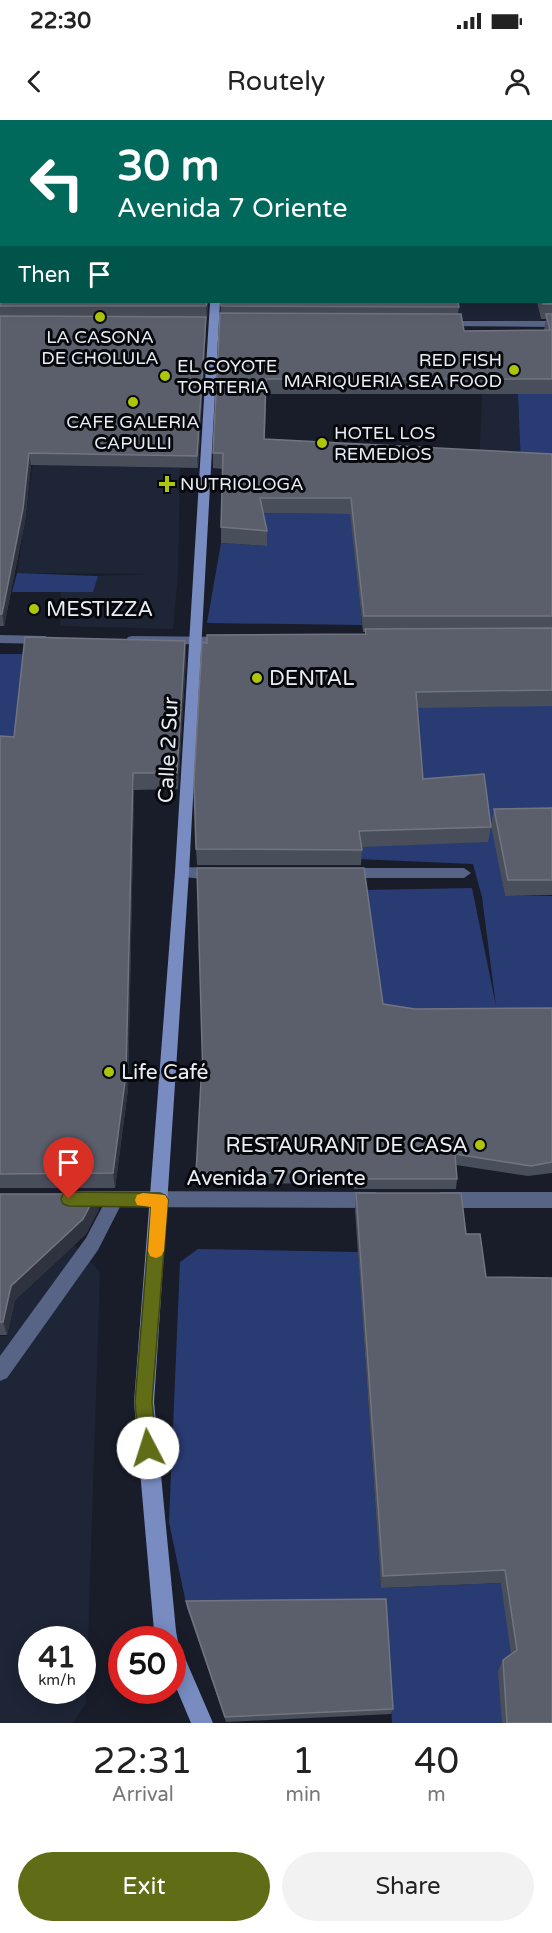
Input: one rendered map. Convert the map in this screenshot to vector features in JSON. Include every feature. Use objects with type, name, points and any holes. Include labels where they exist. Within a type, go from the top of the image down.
[{"type":"main road","name":"Calle 2 Sur","points":[[165,1626],[144,1402],[182,872],[215,303]]},
{"type":"main road","points":[[186,1684],[202,1723]]},
{"type":"street","points":[[435,324],[552,324]]},
{"type":"street","points":[[0,639],[57,640]]},
{"type":"street","points":[[115,640],[243,640]]},
{"type":"street","points":[[182,872],[228,873]]},
{"type":"street","points":[[334,873],[464,873]]},
{"type":"street","name":"Avenida 7 Oriente","points":[[57,1199],[398,1200]]},
{"type":"street","points":[[0,1372],[92,1244],[115,1199]]},
{"type":"street","points":[[421,1200],[552,1200]]},
{"type":"shaded area","points":[[455,303],[537,303],[541,322],[459,320]]},
{"type":"shaded area","points":[[482,394],[518,394],[521,467],[479,466]]},
{"type":"shaded area","points":[[518,394],[552,394],[552,469],[521,467]]},
{"type":"shaded area","points":[[33,465],[180,468],[178,574],[173,629],[60,626],[61,592],[93,592],[98,576],[148,574],[17,573]]},
{"type":"shaded area","points":[[260,513],[385,514],[356,564],[362,625],[207,623],[221,543],[267,546]]},
{"type":"shaded area","points":[[17,573],[98,576],[93,592],[12,592]]},
{"type":"shaded area","points":[[0,654],[28,654],[106,711],[0,752]]},
{"type":"shaded area","points":[[552,705],[552,824],[500,868],[505,896],[552,896],[552,1019],[379,1020],[364,890],[472,888],[496,1006],[482,897],[473,864],[358,859],[260,761],[415,707]]},
{"type":"shaded area","points":[[74,1245],[100,1272],[89,1626],[18,1626],[18,1704],[85,1704],[73,1723],[0,1723],[0,1336],[7,1336],[15,1300]]},
{"type":"shaded area","points":[[198,1249],[358,1252],[381,1588],[501,1583],[552,1619],[502,1723],[392,1723],[388,1654],[187,1608],[169,1522],[180,1262]]},
{"type":"building","points":[[0,303],[207,303],[206,306],[0,306]]},
{"type":"building","points":[[221,303],[458,303],[459,307],[221,306]]},
{"type":"building","points":[[220,313],[461,314],[464,331],[550,330],[546,314],[552,314],[552,379],[266,379],[264,439],[552,454],[552,616],[364,616],[351,498],[260,498],[267,531],[221,527],[223,453],[213,453]]},
{"type":"building","points":[[0,316],[206,317],[197,456],[29,453],[23,509],[2,614],[0,614]]},
{"type":"building","points":[[552,628],[552,690],[416,692],[423,779],[484,774],[491,827],[359,831],[362,850],[196,849],[194,782],[202,642],[207,643],[207,635],[366,634],[365,629]]},
{"type":"building","points":[[25,637],[185,641],[177,773],[133,773],[126,1074],[113,1173],[0,1174],[0,736],[14,737]]},
{"type":"building","points":[[552,808],[552,880],[508,880],[494,809]]},
{"type":"building","points":[[197,868],[364,868],[383,1004],[415,1009],[552,1008],[552,1162],[531,1166],[455,1154],[457,1179],[354,1179],[354,1172],[196,1173],[201,1081],[203,1081]]},
{"type":"building","points":[[356,1193],[461,1193],[466,1234],[480,1234],[486,1277],[552,1278],[552,1723],[507,1723],[503,1660],[517,1650],[505,1570],[383,1576]]},
{"type":"building","points":[[0,1194],[96,1194],[83,1219],[11,1286],[3,1322],[0,1322]]},
{"type":"building","points":[[386,1599],[393,1709],[225,1717],[186,1601]]},
{"type":"slow traffic","points":[[143,1200],[160,1200],[156,1251]]},
{"type":"place","name":"LA CASONA DE CHOLULA","points":[[100,317]]},
{"type":"place","name":"RED FISH MARIQUERIA SEA FOOD","points":[[514,370]]},
{"type":"place","name":"EL COYOTE TORTERIA","points":[[165,376]]},
{"type":"place","name":"CAFE GALERIA CAPULLI","points":[[133,402]]},
{"type":"place","name":"HOTEL LOS REMEDIOS","points":[[322,443]]},
{"type":"place","name":"NUTRIOLOGA","points":[[167,484]]},
{"type":"place","name":"MESTIZZA","points":[[34,609]]},
{"type":"place","name":"DENTAL","points":[[257,678]]},
{"type":"place","name":"Life Café","points":[[109,1072]]},
{"type":"place","name":"RESTAURANT DE CASA","points":[[480,1145]]},
{"type":"route","points":[[69,1199],[160,1200],[144,1402],[148,1448]]}]
